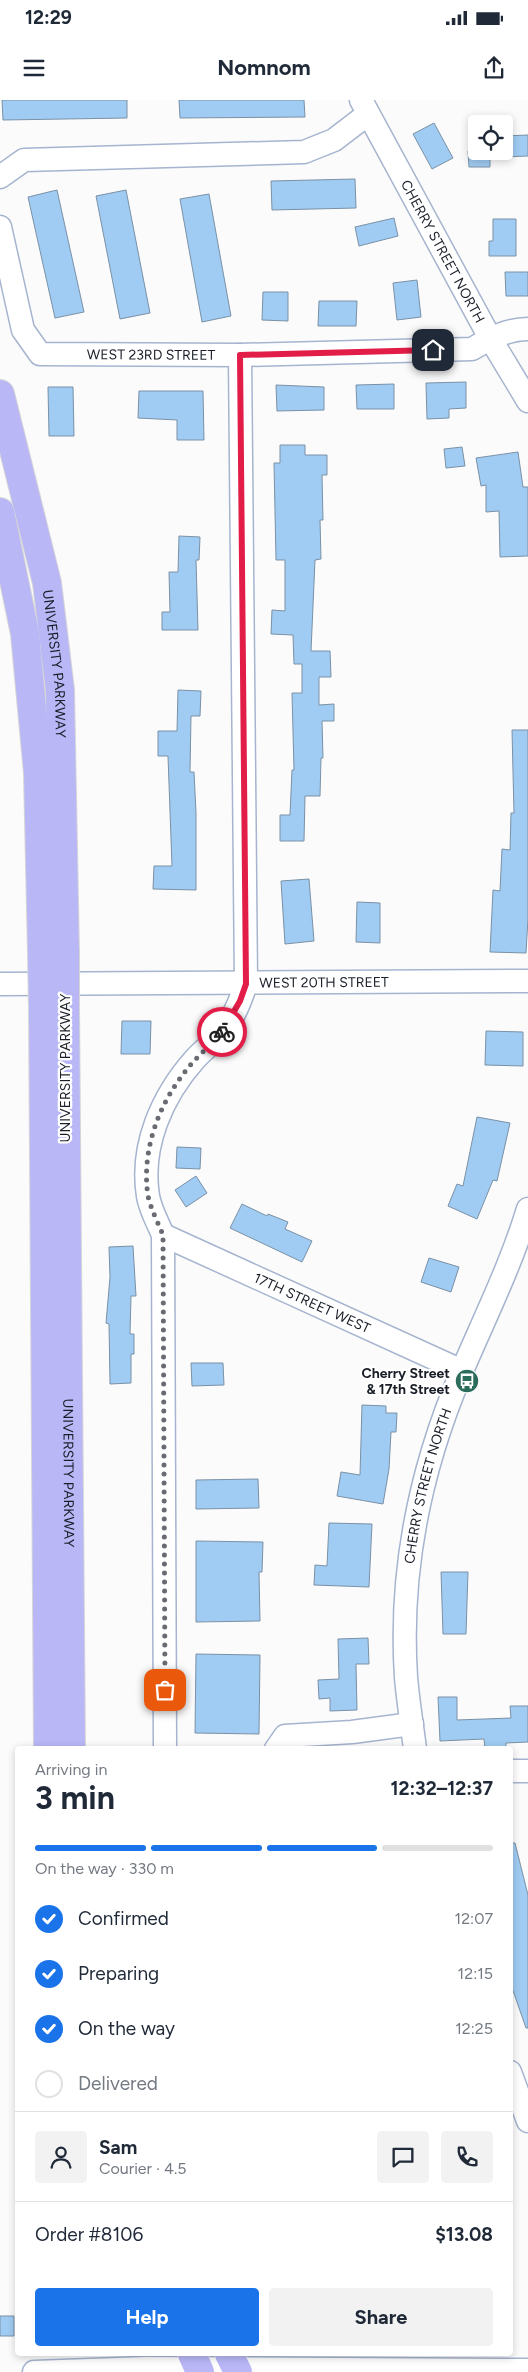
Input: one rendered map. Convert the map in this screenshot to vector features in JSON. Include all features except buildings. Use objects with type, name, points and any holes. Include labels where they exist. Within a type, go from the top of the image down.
[{"type":"main road","name":"UNIVERSITY PARKWAY","points":[[0,394],[47,582],[60,690],[53,954],[71,1746]]},
{"type":"main road","name":"UNIVERSITY PARKWAY","points":[[0,512],[26,634],[53,954]]},
{"type":"main road","name":"UNIVERSITY PARKWAY","points":[[48,1746],[54,1008]]},
{"type":"street","points":[[0,178],[24,160],[304,152],[334,140],[365,107]]},
{"type":"street","name":"CHERRY STREET NORTH","points":[[365,107],[490,338],[528,401]]},
{"type":"street","name":"WEST 23RD STREET","points":[[0,228],[23,330],[40,354],[240,355],[472,350],[490,338],[519,329],[528,329]]},
{"type":"street","points":[[165,1746],[163,1235],[148,1198],[146,1174],[148,1149],[154,1127],[165,1104],[186,1070],[229,1023],[246,984],[240,355]]},
{"type":"street","name":"WEST 20TH STREET","points":[[0,984],[528,981]]},
{"type":"street","name":"CHERRY STREET NORTH","points":[[415,1746],[406,1678],[405,1622],[413,1526],[424,1478],[462,1371],[490,1313],[528,1209]]},
{"type":"street","name":"17TH STREET WEST","points":[[163,1235],[462,1371]]},
{"type":"street","points":[[278,1746],[285,1736],[412,1724]]},
{"type":"street","points":[[513,1771],[528,1771]]},
{"type":"street","points":[[513,2080],[528,2120]]},
{"type":"street","points":[[34,2372],[197,2365],[355,2362],[528,2370]]},
{"type":"way so far","points":[[165,1690],[163,1235],[148,1198],[146,1174],[148,1149],[154,1127],[165,1104],[186,1070],[222,1032]]},
{"type":"place","name":"Cherry Street & 17th Street","points":[[467,1381]]},
{"type":"route","points":[[222,1032],[229,1023],[246,984],[240,355],[433,350]]}]
